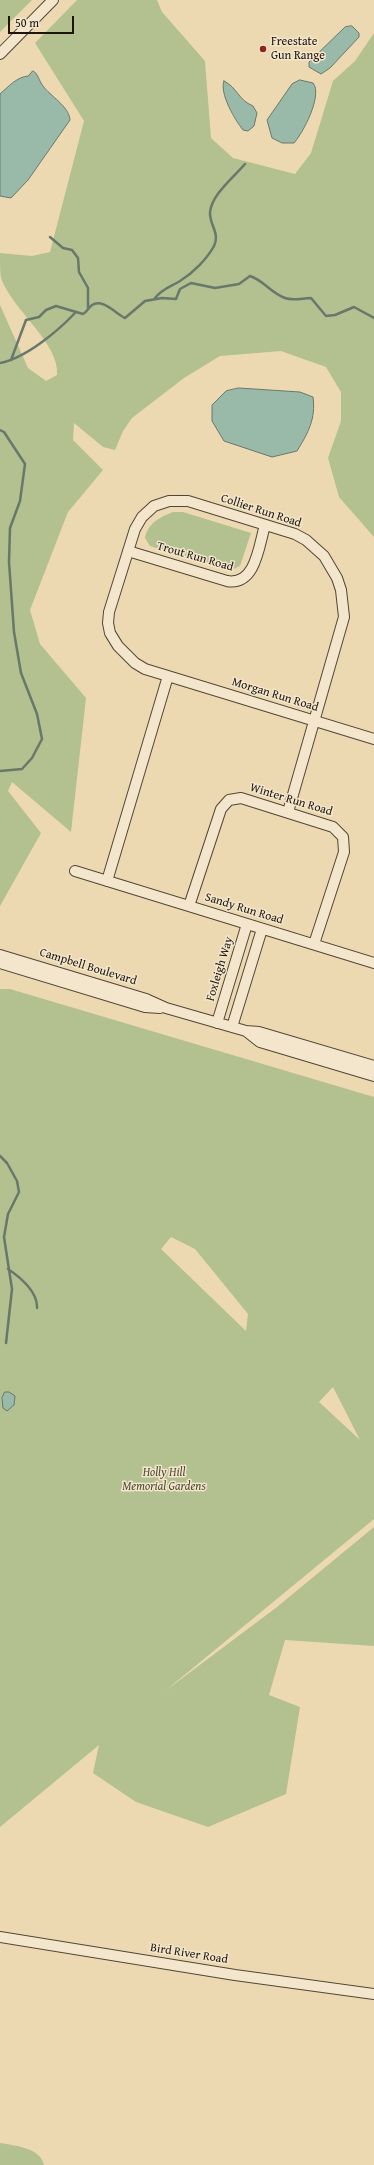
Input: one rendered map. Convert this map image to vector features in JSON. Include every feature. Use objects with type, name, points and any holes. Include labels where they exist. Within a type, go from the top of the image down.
[{"type":"street","points":[[0,54],[53,0]]},
{"type":"street","name":"Collier Run Road","points":[[168,676],[136,663],[118,646],[110,633],[109,612],[135,529],[142,517],[154,506],[168,501],[188,501],[295,534],[315,547],[332,566],[342,590],[344,608],[342,626],[288,812]]},
{"type":"street","name":"Trout Run Road","points":[[128,551],[227,581],[236,582],[245,578],[251,571],[266,525]]},
{"type":"street","points":[[107,881],[168,676]]},
{"type":"street","name":"Morgan Run Road","points":[[168,676],[374,739]]},
{"type":"street","name":"Winter Run Road","points":[[190,906],[221,810],[226,802],[233,798],[241,798],[288,812],[333,827],[340,833],[344,841],[344,852],[314,944]]},
{"type":"street","name":"Sandy Run Road","points":[[75,871],[374,963]]},
{"type":"street","name":"Foxleigh Way","points":[[217,1022],[247,924]]},
{"type":"street","points":[[232,1027],[262,929]]},
{"type":"street","name":"Campbell Boulevard","points":[[0,955],[146,999],[166,1008],[246,1031],[260,1032],[374,1066]]},
{"type":"street","name":"Campbell Boulevard","points":[[0,963],[145,1007],[166,1008]]},
{"type":"street","name":"Campbell Boulevard","points":[[246,1031],[260,1042],[374,1076]]},
{"type":"street","name":"Bird River Road","points":[[0,1937],[242,1976],[374,1994]]},
{"type":"green space","points":[[0,0],[32,0],[0,32]]},
{"type":"green space","points":[[77,0],[157,0],[162,12],[205,61],[211,138],[233,158],[295,174],[311,153],[333,81],[355,61],[374,33],[374,537],[339,497],[328,458],[341,421],[341,392],[326,367],[281,351],[220,356],[184,378],[132,418],[123,431],[115,450],[103,447],[74,423],[73,440],[103,470],[68,512],[30,610],[40,644],[86,698],[71,832],[12,782],[8,791],[41,833],[0,906],[0,305],[28,368],[46,381],[57,375],[56,363],[51,351],[44,339],[15,302],[1,278],[0,253],[32,256],[50,252],[84,121],[35,43]]},
{"type":"green space","points":[[173,512],[183,512],[251,533],[240,566],[229,571],[150,546],[145,538],[149,528],[159,518]]},
{"type":"green space","name":"Holly Hill Memorial Gardens","points":[[0,989],[10,989],[374,1097],[374,1519],[165,1691],[277,1607],[374,1527],[374,1646],[285,1640],[269,1695],[300,1707],[286,1794],[208,1827],[136,1802],[93,1773],[99,1745],[0,1827]],"holes":[[[171,1237],[195,1249],[248,1314],[246,1331],[161,1249]],[[333,1387],[360,1440],[319,1402]]]},
{"type":"green space","points":[[0,2143],[26,2148],[38,2154],[44,2165],[0,2165]]},
{"type":"shaded area","points":[[352,26],[359,33],[359,37],[330,68],[321,74],[309,67],[309,62],[345,27]]},
{"type":"shaded area","points":[[33,71],[36,73],[46,90],[63,106],[69,115],[70,120],[28,180],[11,198],[0,196],[0,94],[13,82],[28,76]]},
{"type":"shaded area","points":[[300,80],[313,83],[316,96],[314,105],[307,123],[294,143],[282,143],[272,138],[267,120],[292,84]]},
{"type":"shaded area","points":[[224,81],[232,87],[244,101],[253,106],[257,113],[254,126],[248,131],[243,130],[229,106],[224,92]]},
{"type":"shaded area","points":[[239,388],[300,392],[313,397],[314,405],[310,426],[297,451],[272,457],[224,441],[212,421],[212,405],[226,391]]},
{"type":"shaded area","points":[[5,1392],[9,1392],[15,1396],[14,1405],[7,1411],[3,1408],[2,1398]]},
{"type":"waterway","points":[[155,298],[163,290],[190,274],[204,261],[211,251],[216,241],[210,218],[211,206],[219,193],[245,164]]},
{"type":"waterway","points":[[50,237],[63,248],[72,250],[78,258],[79,272],[88,288],[88,308]]},
{"type":"waterway","points":[[11,360],[26,320],[39,317],[46,310],[56,306],[83,314],[96,303],[109,307],[125,318],[145,301],[162,298],[176,299],[180,289],[191,283],[215,288],[239,284],[250,276],[259,280],[275,293],[285,298],[311,298],[326,316],[335,315],[354,307],[374,318]]},
{"type":"waterway","points":[[0,363],[20,356],[31,350],[51,335],[76,312]]},
{"type":"waterway","points":[[0,430],[4,432],[25,464],[20,501],[10,528],[9,562],[14,632],[21,673],[37,714],[42,739],[32,758],[22,769],[0,771]]},
{"type":"waterway","points":[[0,1156],[7,1163],[17,1181],[19,1192],[8,1214],[4,1237],[12,1289],[6,1343]]},
{"type":"waterway","points":[[8,1269],[18,1276],[35,1296],[37,1308]]},
{"type":"place","name":"Freestate Gun Range","points":[[263,49]]}]
